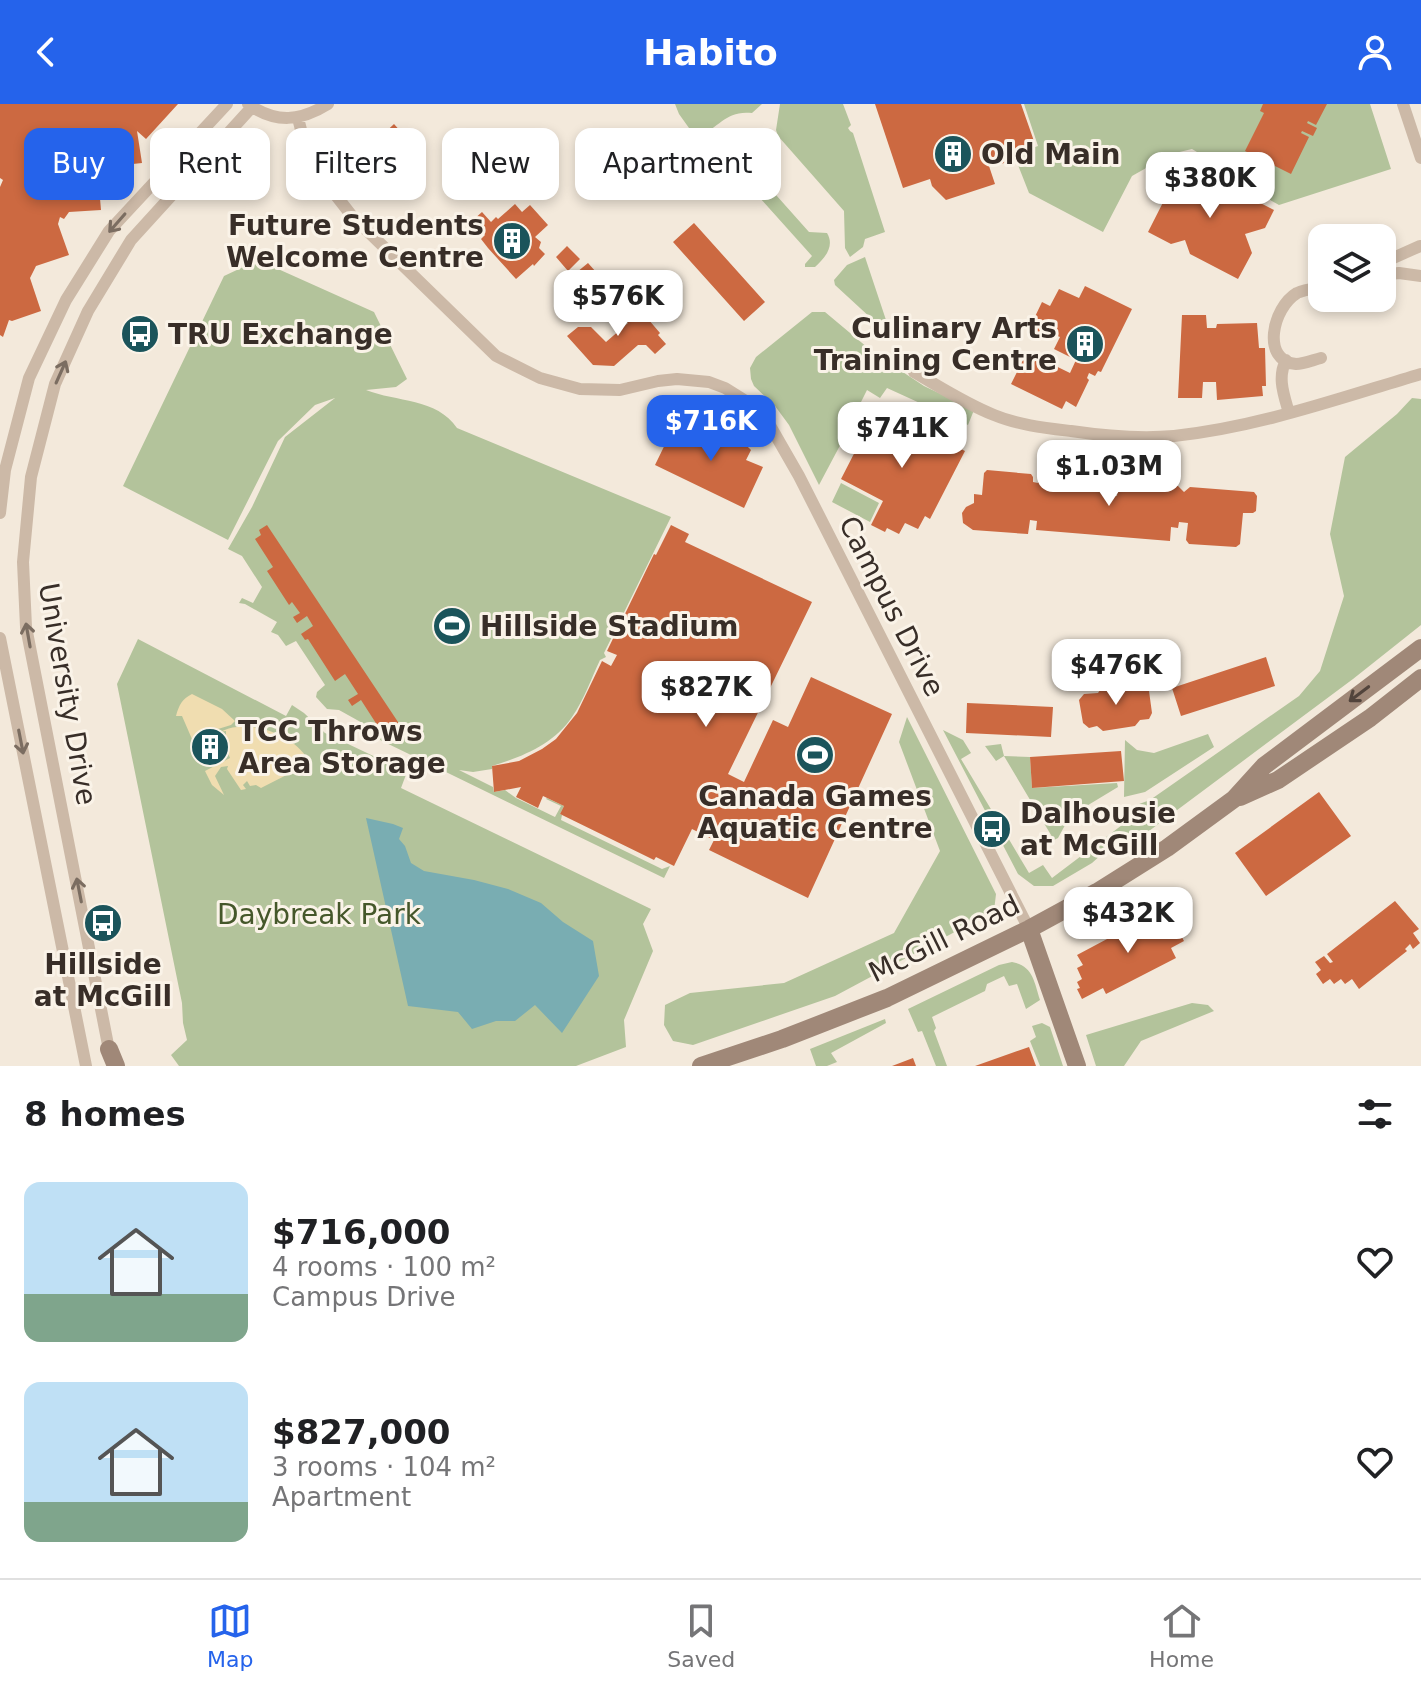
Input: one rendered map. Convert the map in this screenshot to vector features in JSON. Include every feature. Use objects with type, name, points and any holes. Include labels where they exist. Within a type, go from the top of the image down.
[{"type":"main road","name":"McGill Road","points":[[701,1066],[782,1039],[887,998],[1029,929],[1120,878],[1234,799],[1264,766],[1421,648]]},
{"type":"main road","name":"McGill Road","points":[[1234,799],[1278,780],[1370,718],[1421,678]]},
{"type":"main road","points":[[1029,929],[1077,1066]]},
{"type":"street","points":[[0,513],[5,470],[29,378],[66,300],[109,231],[227,104]]},
{"type":"street","points":[[250,106],[282,118],[298,118],[328,104]]},
{"type":"street","points":[[1403,104],[1421,158]]},
{"type":"street","name":"University Drive","points":[[113,1060],[26,627],[23,562],[31,477],[55,384],[88,311],[131,240],[250,106]]},
{"type":"street","name":"Campus Drive","points":[[298,118],[309,161],[352,216],[496,356],[540,378],[580,389],[620,390],[677,379],[709,382],[757,408],[799,476],[1029,929]]},
{"type":"street","points":[[1396,261],[1420,257]]},
{"type":"street","points":[[1396,273],[1421,276]]},
{"type":"street","points":[[1308,289],[1288,299],[1280,310],[1274,328],[1275,343],[1281,357],[1286,360],[1299,364],[1321,358]]},
{"type":"street","points":[[1286,360],[1281,383],[1289,413]]},
{"type":"street","points":[[914,372],[995,416],[1039,427],[1122,437],[1171,436],[1258,423],[1421,374]]},
{"type":"street","name":"University Drive","points":[[0,638],[86,1066]]},
{"type":"green space","points":[[675,104],[762,104],[752,113],[736,114],[712,128],[689,128]]},
{"type":"green space","points":[[780,104],[843,104],[851,125],[848,128],[853,133],[885,232],[865,239],[863,247],[850,257],[845,248],[844,211],[781,139],[781,128],[776,128]]},
{"type":"green space","points":[[1024,104],[1370,104],[1391,169],[1279,205],[1205,164],[1202,155],[1192,149],[1171,154],[1132,176],[1103,232],[1029,193],[1018,165],[1023,151],[1038,146]]},
{"type":"green space","points":[[762,200],[780,200],[809,232],[827,233],[830,243],[825,256],[815,267],[805,267],[812,256]]},
{"type":"green space","points":[[865,257],[888,326],[885,331],[835,285],[834,280],[847,265]]},
{"type":"green space","name":"Hillside Stadium","points":[[258,260],[374,312],[407,379],[396,387],[366,390],[427,406],[449,418],[457,428],[671,517],[604,653],[606,657],[600,660],[580,704],[565,726],[547,742],[492,766],[492,769],[473,772],[459,770],[493,787],[494,792],[505,790],[555,817],[561,806],[546,799],[564,806],[561,820],[662,869],[670,866],[664,878],[376,738],[366,725],[339,710],[327,709],[316,697],[325,685],[296,641],[286,646],[278,635],[271,632],[277,622],[239,603],[242,598],[253,603],[262,587],[242,556],[228,549],[285,437],[335,398],[315,405],[278,441],[228,540],[123,486],[224,276]]},
{"type":"green space","points":[[812,312],[825,312],[874,353],[924,386],[974,410],[968,425],[887,388],[880,398],[867,390],[858,408],[865,413],[851,438],[845,436],[819,485],[789,425],[754,386],[750,368],[756,357]]},
{"type":"green space","points":[[1412,398],[1421,399],[1421,625],[1145,834],[1110,847],[1092,863],[1053,886],[1034,886],[1018,874],[943,730],[963,740],[971,753],[961,759],[1029,873],[1043,865],[1052,878],[1130,819],[1123,810],[1150,800],[1299,696],[1320,671],[1344,596],[1330,534],[1345,457]]},
{"type":"green space","points":[[841,483],[879,503],[870,522],[832,502]]},
{"type":"green space","name":"Daybreak Park","points":[[138,639],[286,716],[292,705],[325,733],[407,772],[401,788],[651,909],[643,924],[653,951],[624,1020],[626,1047],[576,1066],[179,1066],[171,1055],[187,1040],[182,1003],[117,684]]},
{"type":"green space","points":[[907,717],[996,894],[994,911],[835,996],[693,1045],[673,1041],[664,1025],[665,1005],[690,993],[784,983],[894,933],[940,851],[899,742]]},
{"type":"green space","points":[[1208,734],[1214,747],[1145,792],[1124,797],[1125,740],[1137,750],[1154,753]]},
{"type":"green space","points":[[1001,744],[1004,756],[996,761],[985,746]]},
{"type":"green space","points":[[1004,756],[1030,757],[1032,788],[1117,783],[1118,787],[1070,816],[1054,840]]},
{"type":"green space","points":[[1012,962],[1029,971],[1040,1000],[1026,1009],[1017,984],[1009,986],[1004,976],[987,984],[985,991],[932,1017],[947,1066],[936,1066],[922,1031],[918,1032],[908,1009],[999,965]]},
{"type":"green space","points":[[1192,1003],[1208,1005],[1214,1011],[1141,1041],[1124,1066],[1096,1066],[1086,1035]]},
{"type":"green space","points":[[885,1019],[886,1023],[831,1053],[837,1062],[816,1066],[810,1049]]},
{"type":"green space","points":[[1042,1023],[1050,1027],[1063,1066],[1040,1066],[1030,1041],[1036,1037],[1032,1026]]},
{"type":"sand","points":[[192,694],[222,709],[235,721],[218,729],[216,735],[223,738],[226,731],[219,732],[235,727],[269,731],[289,740],[310,763],[261,788],[250,786],[247,781],[243,785],[246,789],[241,790],[228,766],[221,767],[215,776],[224,795],[212,785],[205,771],[230,758],[223,740],[215,737],[207,744],[195,746],[182,716],[176,716],[181,703]]},
{"type":"water","points":[[366,818],[403,828],[399,839],[411,863],[424,871],[508,889],[541,903],[593,941],[599,976],[562,1033],[535,1005],[515,1021],[496,1021],[472,1029],[458,1012],[408,1006]]},
{"type":"building","points":[[0,104],[178,104],[156,128],[150,128],[146,139],[137,131],[142,163],[134,164],[134,128],[24,128],[24,200],[100,200],[101,210],[69,212],[64,219],[60,217],[58,224],[69,255],[36,266],[30,278],[41,311],[9,320],[3,337],[0,335],[0,187],[3,180],[0,178]]},
{"type":"building","name":"Old Main","points":[[875,104],[1021,104],[1035,144],[1014,151],[1016,159],[1001,164],[998,157],[987,160],[995,184],[946,200],[932,186],[930,179],[903,188]]},
{"type":"building","points":[[1263,104],[1327,104],[1316,125],[1307,123],[1317,128],[1313,136],[1302,131],[1309,137],[1291,174],[1245,151],[1264,113],[1260,111]]},
{"type":"building","points":[[1183,163],[1274,210],[1265,228],[1245,234],[1252,253],[1238,279],[1190,254],[1185,240],[1171,244],[1148,232]]},
{"type":"building","name":"Future Students Welcome Centre","points":[[515,204],[522,212],[530,205],[548,225],[535,237],[541,242],[539,248],[545,254],[516,279],[481,239],[485,235],[472,221],[482,212],[491,222]]},
{"type":"building","points":[[694,223],[765,302],[744,321],[673,242]]},
{"type":"building","points":[[567,246],[580,259],[568,271],[556,257]]},
{"type":"building","points":[[588,263],[613,291],[595,306],[585,295],[575,303],[560,286]]},
{"type":"building","name":"Culinary Arts Training Centre","points":[[1085,286],[1132,309],[1101,372],[1098,371],[1095,376],[1089,373],[1089,380],[1076,407],[1066,401],[1062,409],[1011,384],[1027,352],[1070,373],[1076,360],[1054,349],[1060,337],[1051,333],[1048,338],[1030,327],[1042,302],[1050,306],[1059,289],[1079,298]]},
{"type":"building","points":[[629,300],[660,333],[658,335],[666,344],[655,354],[646,345],[638,345],[614,366],[593,365],[567,336],[578,327],[591,327],[606,342],[628,323],[616,308]]},
{"type":"building","points":[[1182,315],[1206,315],[1207,328],[1216,328],[1217,324],[1257,323],[1259,348],[1265,348],[1266,386],[1262,386],[1263,396],[1217,400],[1216,382],[1203,382],[1202,398],[1178,398]]},
{"type":"building","points":[[878,407],[965,451],[930,519],[925,516],[918,529],[905,523],[899,534],[871,525],[883,501],[841,479]]},
{"type":"building","points":[[675,424],[703,439],[707,430],[727,432],[751,450],[746,460],[763,467],[744,508],[655,465]]},
{"type":"building","points":[[987,470],[1031,474],[1033,482],[1038,483],[1039,474],[1110,480],[1109,495],[1117,496],[1119,475],[1176,480],[1176,486],[1184,492],[1190,487],[1254,492],[1257,496],[1256,511],[1243,513],[1240,544],[1236,547],[1189,544],[1186,540],[1188,523],[1179,522],[1178,528],[1171,527],[1170,541],[1036,530],[1037,521],[1030,520],[1028,534],[973,530],[963,523],[962,513],[974,503],[974,494],[982,495]]},
{"type":"building","points":[[267,525],[398,725],[381,731],[361,700],[352,706],[348,700],[358,694],[345,674],[335,681],[308,639],[305,640],[301,634],[313,626],[307,616],[297,623],[293,617],[300,613],[292,602],[289,605],[267,571],[273,567],[255,539],[261,535],[259,530]]},
{"type":"building","points":[[671,525],[689,534],[685,542],[812,602],[728,774],[744,782],[773,720],[788,727],[811,677],[892,714],[808,898],[709,850],[714,840],[692,829],[674,866],[656,857],[654,860],[560,814],[564,806],[543,796],[538,808],[516,797],[521,787],[494,792],[492,766],[519,761],[556,739],[577,713],[602,661],[611,666],[617,655],[607,651]]},
{"type":"building","points":[[1266,657],[1275,686],[1181,716],[1172,688]]},
{"type":"building","points":[[1120,681],[1129,688],[1143,686],[1149,691],[1152,713],[1149,719],[1140,720],[1135,726],[1103,731],[1097,726],[1089,728],[1083,723],[1079,700],[1084,694],[1098,693],[1104,684]]},
{"type":"building","points":[[967,703],[1053,707],[1051,737],[966,733]]},
{"type":"building","name":"TCC Throws Area Storage","points":[[217,739],[221,747],[203,756],[199,748]]},
{"type":"building","points":[[1121,751],[1124,781],[1032,788],[1030,757]]},
{"type":"building","points":[[1319,792],[1351,836],[1266,896],[1235,853]]},
{"type":"building","points":[[1395,901],[1419,929],[1413,933],[1420,943],[1413,949],[1410,944],[1405,949],[1407,951],[1359,989],[1352,979],[1345,984],[1341,979],[1334,984],[1330,979],[1323,984],[1316,974],[1321,970],[1315,962],[1324,956],[1330,963],[1333,962],[1327,954]]},
{"type":"building","points":[[1154,914],[1157,921],[1170,915],[1184,941],[1171,948],[1176,958],[1106,994],[1103,988],[1082,999],[1077,989],[1080,988],[1077,982],[1082,979],[1077,968],[1083,965],[1077,955]]},
{"type":"building","points":[[1029,1047],[1036,1066],[975,1066]]},
{"type":"building","points":[[913,1058],[916,1066],[892,1066]]},
{"type":"place","name":"Old Main","points":[[953,154]]},
{"type":"place","name":"Future Students Welcome Centre","points":[[512,241]]},
{"type":"place","name":"TRU Exchange","points":[[140,334]]},
{"type":"place","name":"Culinary Arts Training Centre","points":[[1085,344]]},
{"type":"place","name":"Hillside Stadium","points":[[452,626]]},
{"type":"place","name":"TCC Throws Area Storage","points":[[210,747]]},
{"type":"place","name":"Canada Games Aquatic Centre","points":[[815,755]]},
{"type":"place","name":"Dalhousie at McGill","points":[[992,829]]},
{"type":"place","name":"Hillside at McGill","points":[[103,923]]}]
